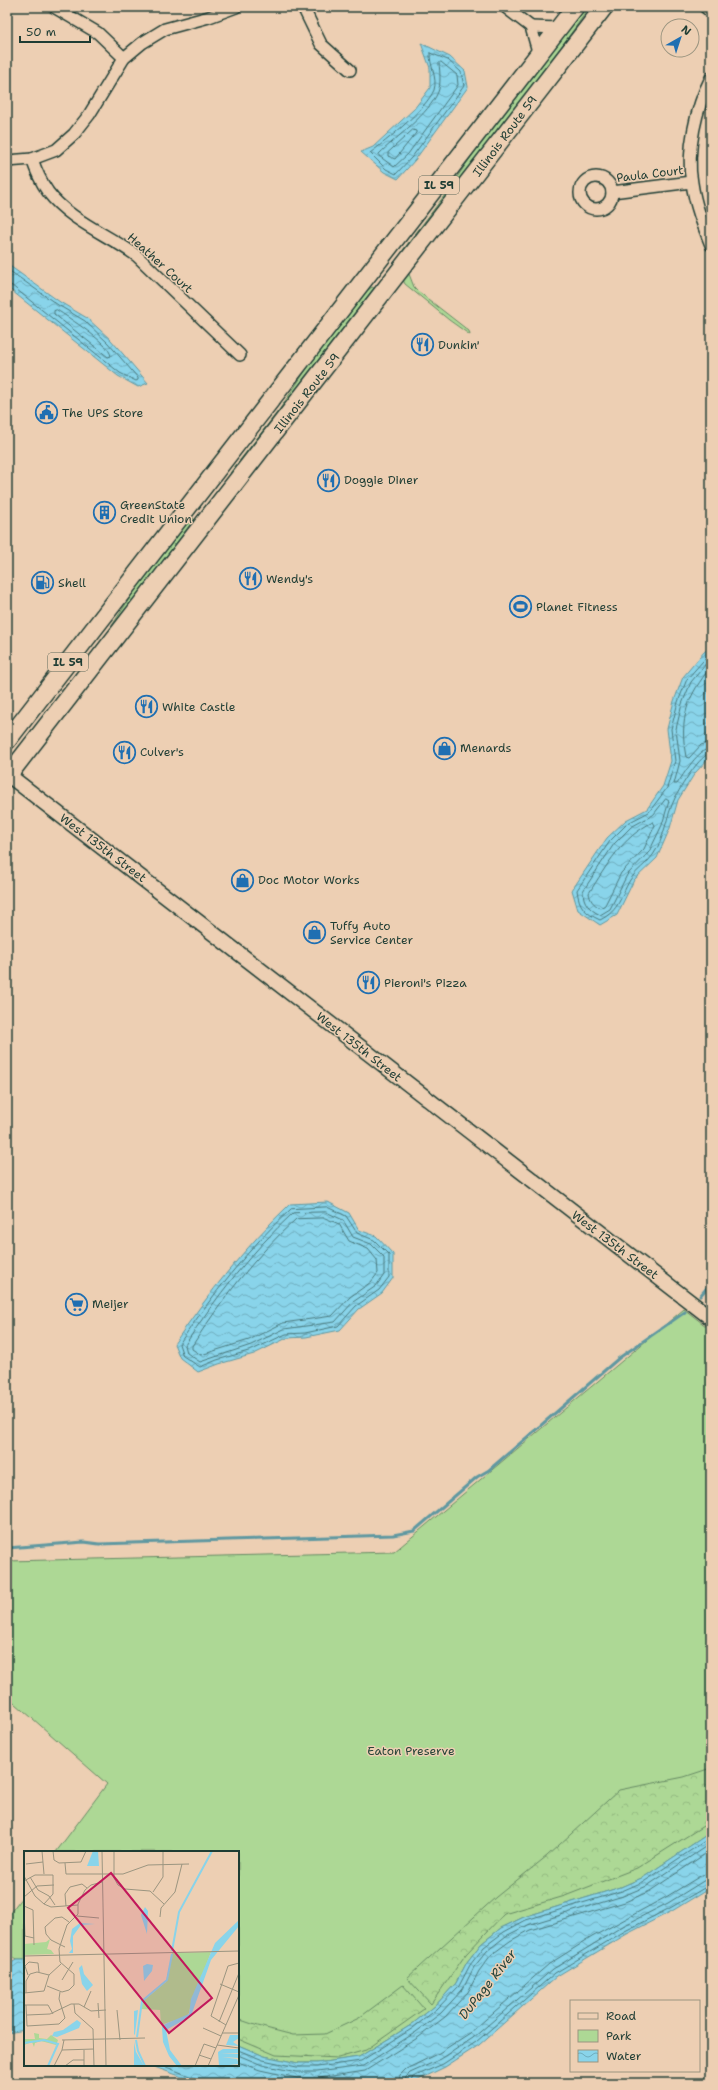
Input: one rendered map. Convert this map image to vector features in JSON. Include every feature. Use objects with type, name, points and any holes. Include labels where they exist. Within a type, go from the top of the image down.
[{"type":"main road","name":"Illinois Route 59","points":[[7,741],[380,261],[575,7]]},
{"type":"main road","name":"Illinois Route 59","points":[[7,775],[392,282],[604,7]]},
{"type":"main road","points":[[380,261],[392,282]]},
{"type":"street","points":[[54,7],[98,33],[124,58]]},
{"type":"street","points":[[7,161],[32,159],[56,150],[74,134],[89,115],[124,58],[142,43],[165,29],[209,17],[236,7]]},
{"type":"street","points":[[303,7],[321,44],[350,70]]},
{"type":"street","points":[[504,7],[531,27],[559,28]]},
{"type":"street","points":[[705,7],[711,12]]},
{"type":"street","points":[[531,27],[539,55]]},
{"type":"street","points":[[711,78],[697,117],[692,147],[691,182],[700,219],[711,245]]},
{"type":"street","name":"Heather Court","points":[[32,159],[39,177],[48,192],[61,205],[74,216],[120,243],[137,256],[240,355]]},
{"type":"street","name":"Paula Court","points":[[612,192],[691,182]]},
{"type":"street","name":"West 135th Street","points":[[7,775],[711,1318]]},
{"type":"green space","points":[[583,7],[590,7],[516,109],[398,262],[403,250],[444,196],[502,112]]},
{"type":"green space","points":[[409,274],[414,287],[419,292],[469,331],[470,335],[405,284],[403,280]]},
{"type":"green space","points":[[372,287],[374,288],[304,378],[255,449],[232,474],[230,473],[279,410],[327,339],[364,293]]},
{"type":"green space","points":[[191,516],[194,519],[107,637],[106,635],[147,571]]},
{"type":"green space","name":"Eaton Preserve","points":[[684,1309],[711,1330],[711,1832],[644,1877],[621,1887],[524,1917],[501,1928],[481,1944],[467,1962],[456,1983],[435,2006],[411,2025],[359,2057],[317,2063],[298,2063],[264,2056],[239,2045],[239,1851],[57,1851],[107,1784],[7,1696],[7,1561],[394,1552]]},
{"type":"green space","points":[[711,1768],[711,1821],[637,1868],[565,1896],[504,1914],[466,1954],[431,2004],[407,1978],[496,1897],[547,1856],[619,1790],[684,1777]]},
{"type":"green space","points":[[24,1894],[24,1960],[16,1960],[7,1954],[7,1917]]},
{"type":"green space","points":[[403,1985],[424,2009],[366,2050],[338,2058],[276,2055],[239,2039],[239,2019],[293,2035],[325,2034],[359,2018]]},
{"type":"water","points":[[421,43],[450,57],[465,71],[468,87],[415,160],[398,179],[384,172],[361,152],[373,147],[414,109],[430,88],[430,68]]},
{"type":"water","points":[[7,264],[60,302],[87,318],[111,340],[148,383],[138,387],[118,376],[7,287]]},
{"type":"water","points":[[711,647],[711,756],[695,773],[678,800],[670,828],[657,858],[634,880],[617,915],[600,925],[578,910],[572,890],[607,838],[626,820],[647,809],[663,786],[671,761],[667,729],[674,701],[683,677],[704,652]]},
{"type":"water","points":[[328,1202],[349,1213],[359,1230],[376,1236],[393,1254],[393,1278],[382,1293],[359,1309],[340,1330],[306,1337],[287,1338],[254,1354],[198,1372],[180,1358],[174,1344],[228,1271],[274,1220],[290,1204]]},
{"type":"water","name":"DuPage River","points":[[711,1832],[711,1887],[672,1911],[627,1934],[557,1976],[479,2045],[445,2067],[412,2083],[199,2083],[152,2066],[239,2066],[239,2045],[264,2056],[298,2063],[317,2063],[359,2057],[411,2025],[435,2006],[456,1983],[467,1962],[481,1944],[501,1928],[524,1917],[621,1887],[644,1877]]},
{"type":"water","points":[[16,1960],[24,1960],[24,2030],[7,2033],[7,1966]]},
{"type":"waterway","points":[[700,1296],[711,1283]]},
{"type":"waterway","points":[[7,1548],[84,1542],[99,1544],[393,1535],[414,1531],[477,1477],[489,1470],[619,1358],[685,1312]]},
{"type":"place","name":"Dunkin'","points":[[423,345]]},
{"type":"place","name":"The UPS Store","points":[[46,413]]},
{"type":"place","name":"Doggie Diner","points":[[328,480]]},
{"type":"place","name":"GreenState Credit Union","points":[[105,512]]},
{"type":"place","name":"Wendy's","points":[[251,579]]},
{"type":"place","name":"Shell","points":[[43,583]]},
{"type":"place","name":"Planet Fitness","points":[[520,607]]},
{"type":"place","name":"White Castle","points":[[147,707]]},
{"type":"place","name":"Menards","points":[[444,748]]},
{"type":"place","name":"Culver's","points":[[125,752]]},
{"type":"place","name":"Doc Motor Works","points":[[243,880]]},
{"type":"place","name":"Tuffy Auto Service Center","points":[[315,933]]},
{"type":"place","name":"Pieroni's Pizza","points":[[369,983]]},
{"type":"place","name":"Meijer","points":[[76,1304]]}]
